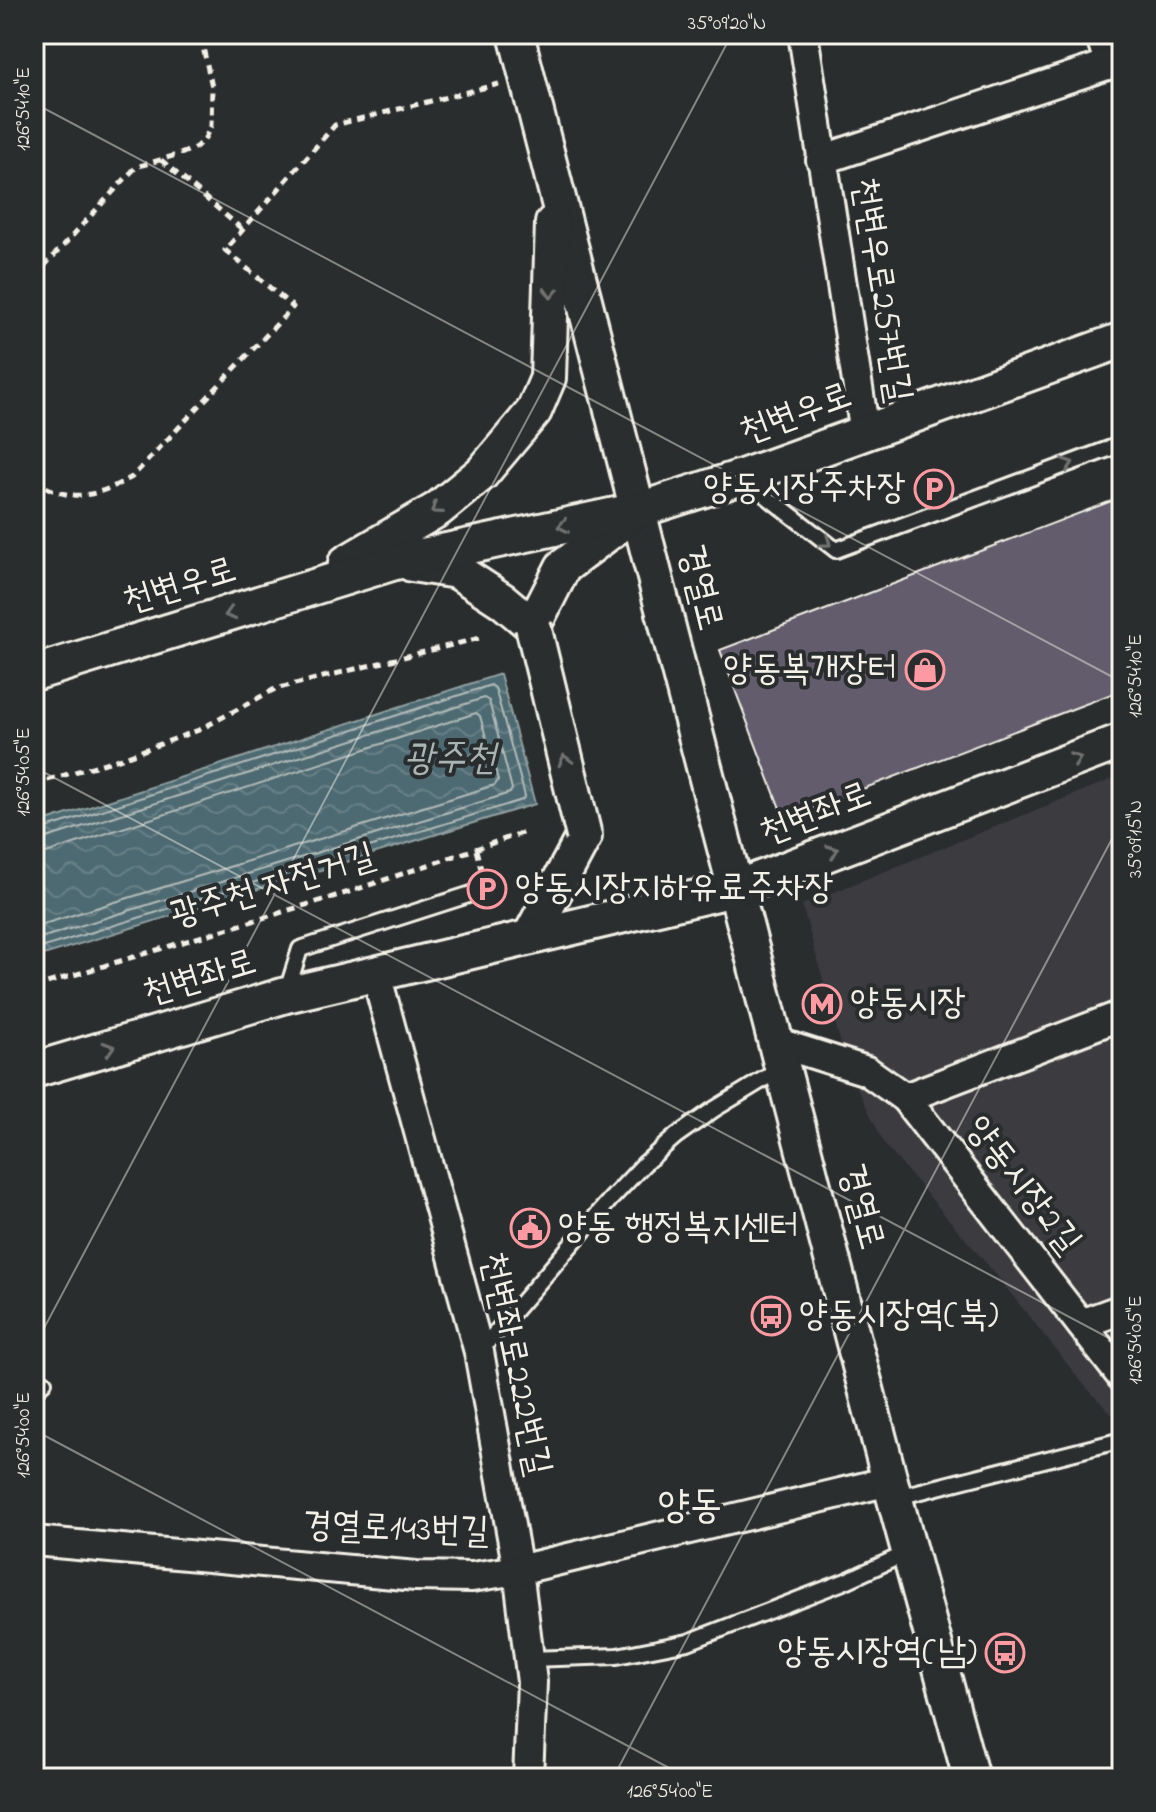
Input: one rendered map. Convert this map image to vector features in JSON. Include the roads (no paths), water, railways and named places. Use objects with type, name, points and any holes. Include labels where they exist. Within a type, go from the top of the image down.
[{"type":"street","name":"경열로","points":[[516,34],[734,889],[971,1778]]},
{"type":"street","name":"천변우로257번길","points":[[803,34],[865,433]]},
{"type":"street","points":[[1100,34],[1116,63]]},
{"type":"street","name":"천변우로257번길","points":[[821,160],[1116,63]]},
{"type":"street","points":[[292,595],[438,509],[482,473],[534,411],[548,378],[555,187]]},
{"type":"street","name":"천변우로","points":[[34,673],[395,562],[639,510],[742,477],[1122,340]]},
{"type":"street","points":[[530,937],[584,836],[533,626],[563,567],[639,510]]},
{"type":"street","name":"천변우로","points":[[395,562],[457,571],[503,601],[533,626]]},
{"type":"street","name":"천변좌로","points":[[34,1070],[286,995],[734,889],[1122,741]]},
{"type":"street","name":"천변좌로222번길","points":[[376,974],[479,1352],[518,1570],[532,1682],[528,1778]]},
{"type":"street","points":[[905,1098],[1122,1015]]},
{"type":"street","name":"양동시장2길","points":[[778,1055],[867,1071],[905,1098],[1122,1377]]},
{"type":"street","points":[[1081,1324],[1122,1309]]},
{"type":"street","name":"경열로143번길","points":[[34,1541],[416,1576],[472,1577],[518,1570],[892,1489]]},
{"type":"lane","points":[[742,477],[836,550],[1122,444]]},
{"type":"lane","points":[[286,995],[300,949],[487,889]]},
{"type":"lane","points":[[479,1352],[644,1164],[778,1055]]},
{"type":"lane","points":[[892,1489],[1122,1440]]},
{"type":"lane","points":[[529,1659],[617,1656],[688,1642],[846,1581],[909,1552]]},
{"type":"water","name":"광주천","points":[[500,674],[535,804],[34,958],[34,825]]},
{"type":"place","name":"양동시장주차장","points":[[934,489]]},
{"type":"place","name":"양동복개장터","points":[[925,670]]},
{"type":"place","name":"양동시장지하유료주차장","points":[[487,889]]},
{"type":"place","name":"양동시장","points":[[822,1004]]},
{"type":"place","name":"양동 행정복지센터","points":[[530,1228]]},
{"type":"place","name":"양동시장역(북)","points":[[771,1316]]},
{"type":"place","name":"양동시장역(남)","points":[[1005,1653]]},
{"type":"district","name":"양동","points":[[690,1507]]}]
